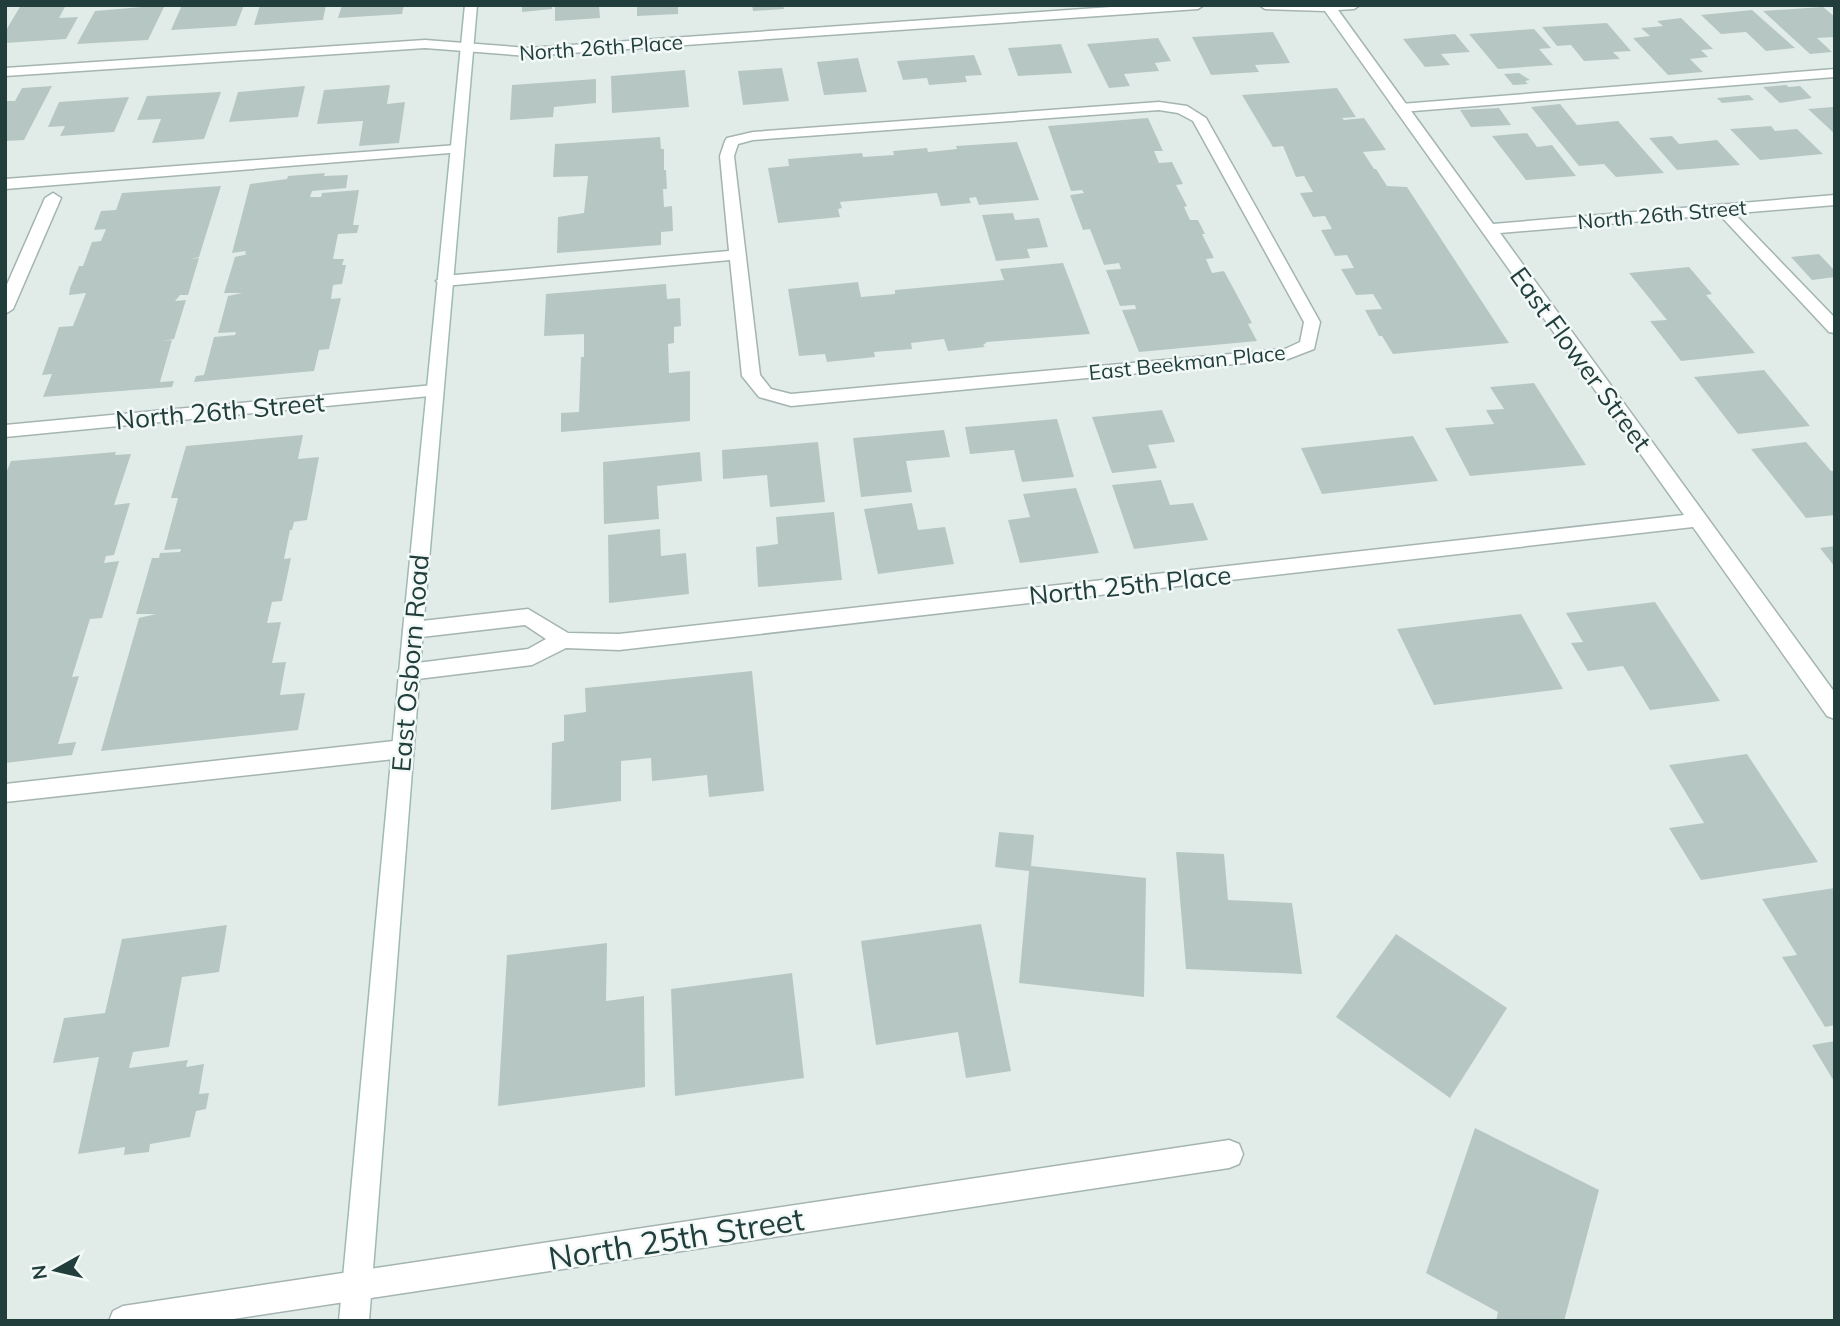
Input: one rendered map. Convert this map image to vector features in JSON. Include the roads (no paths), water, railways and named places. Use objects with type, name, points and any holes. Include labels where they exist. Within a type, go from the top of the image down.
[{"type":"street","name":"East Osborn Road","points":[[354,1321],[409,672],[471,5]]},
{"type":"street","name":"North 26th Place","points":[[5,72],[425,44],[467,46],[501,53],[528,52],[1198,5]]},
{"type":"street","points":[[1265,5],[1354,5]]},
{"type":"street","name":"East Flower Street","points":[[1329,7],[1835,710]]},
{"type":"street","points":[[1401,108],[1835,73]]},
{"type":"street","name":"East Beekman Place","points":[[1159,106],[1182,109],[1199,118],[1312,322],[1308,345],[1289,354],[791,400],[765,393],[751,376],[738,255],[727,156],[732,141],[753,136],[1159,106]]},
{"type":"street","points":[[5,184],[457,149]]},
{"type":"street","points":[[7,303],[53,198]]},
{"type":"street","name":"North 26th Street","points":[[1489,229],[1835,200]]},
{"type":"street","points":[[1722,209],[1835,328]]},
{"type":"street","points":[[444,281],[738,255]]},
{"type":"street","name":"North 26th Street","points":[[5,431],[434,391]]},
{"type":"street","name":"North 25th Place","points":[[413,631],[528,617],[563,640],[619,642],[1696,520]]},
{"type":"street","points":[[409,672],[532,657],[563,640]]},
{"type":"street","points":[[5,793],[403,749]]},
{"type":"street","name":"North 25th Street","points":[[123,1321],[1229,1154]]}]
